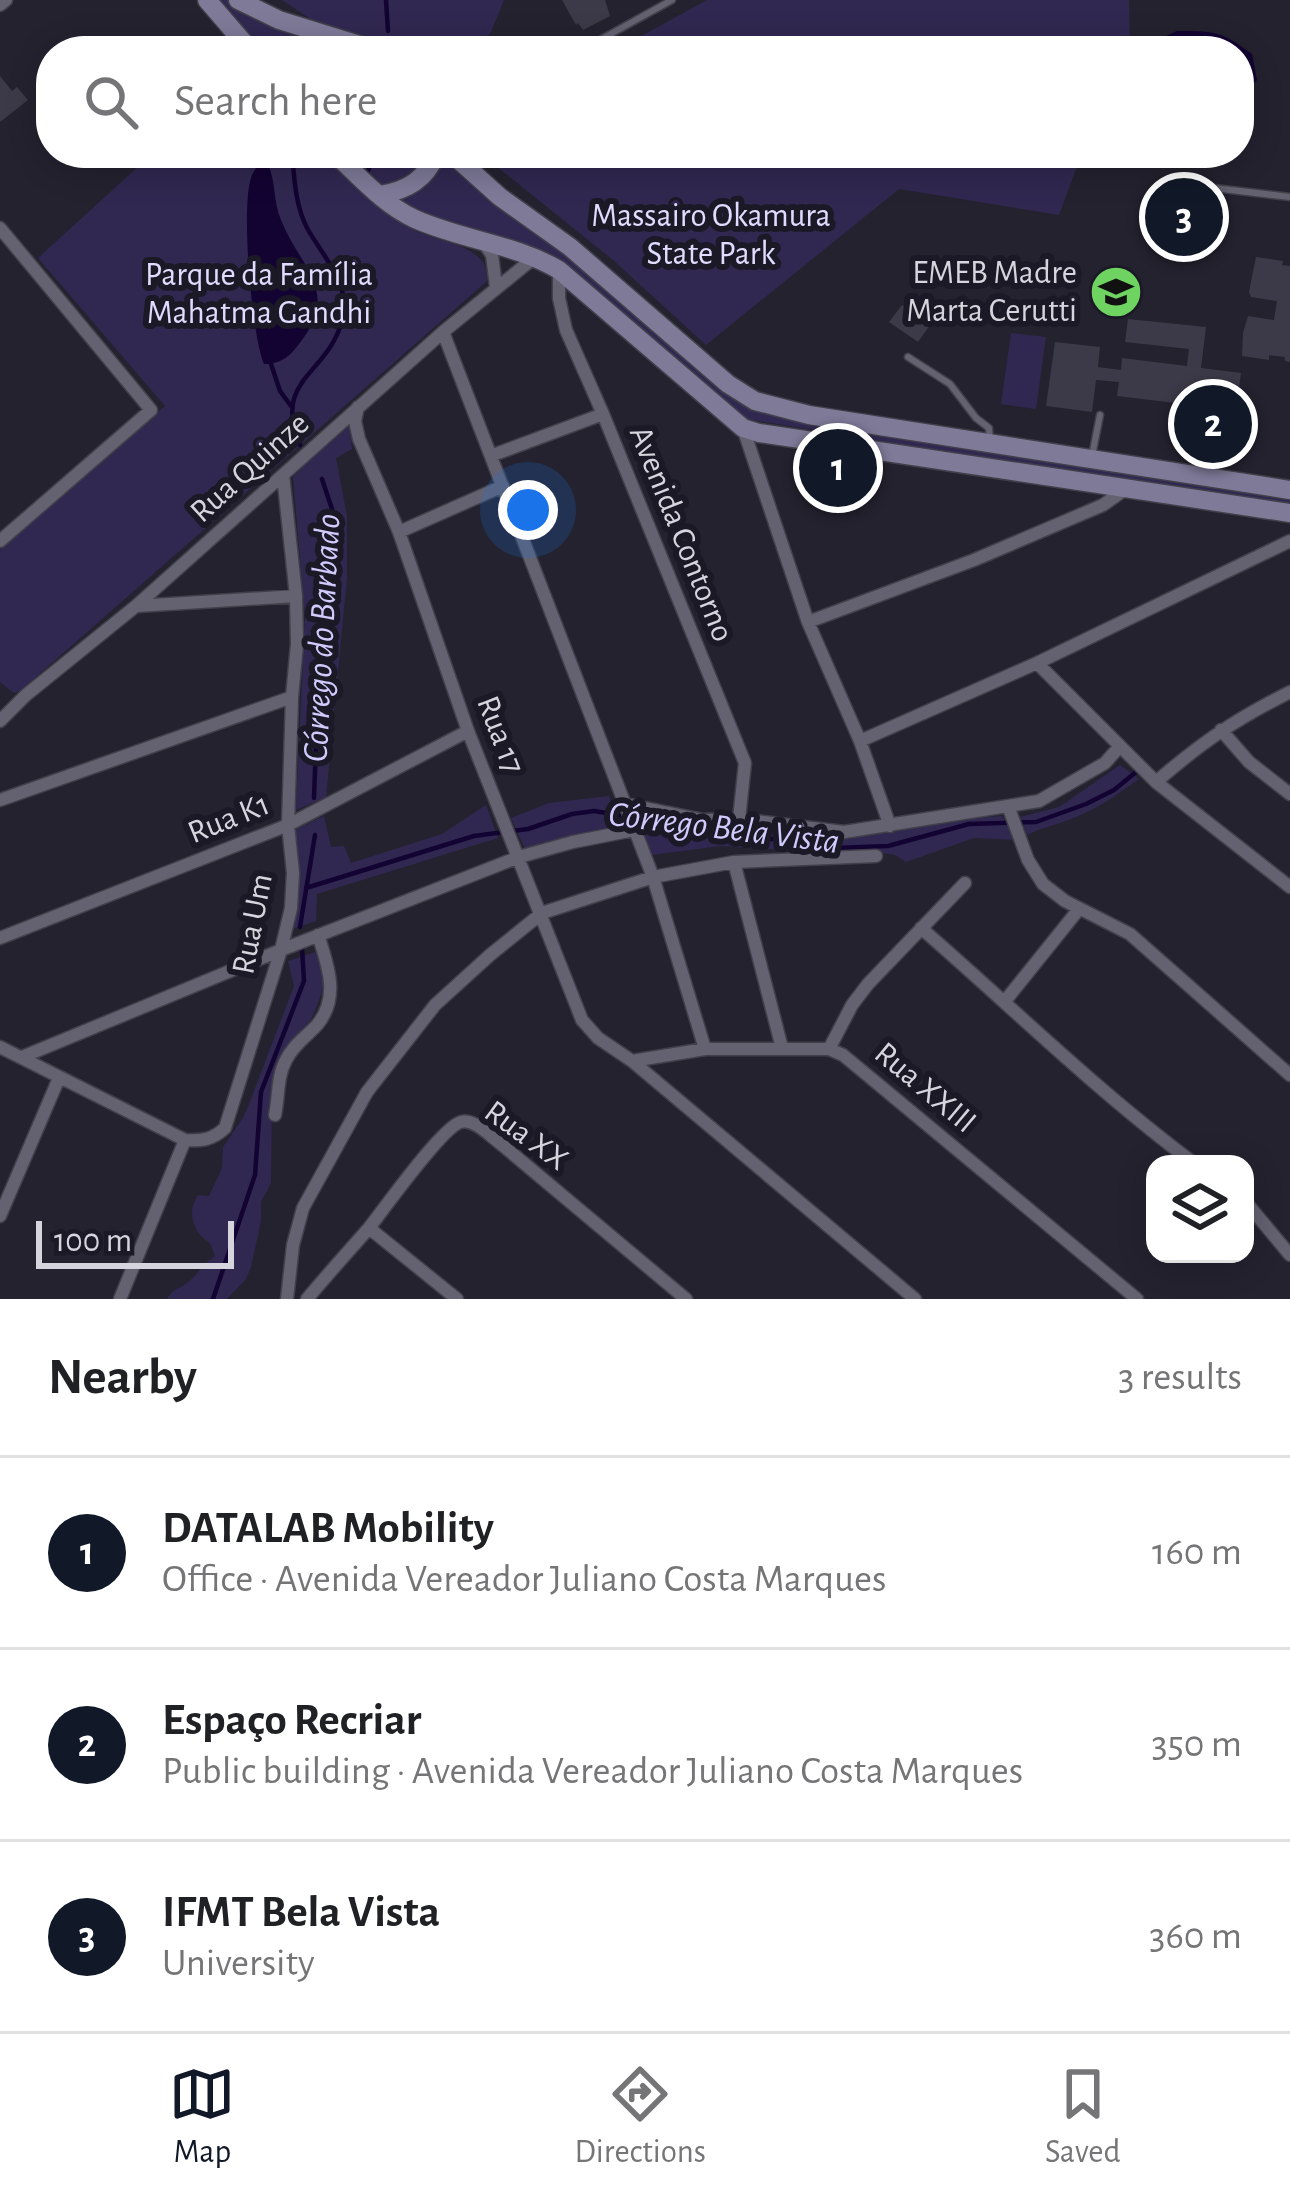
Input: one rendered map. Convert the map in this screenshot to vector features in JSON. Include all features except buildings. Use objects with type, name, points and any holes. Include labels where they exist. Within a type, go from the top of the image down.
[{"type":"main road","points":[[207,0],[238,36]]},
{"type":"main road","points":[[238,0],[315,36]]},
{"type":"main road","points":[[350,168],[416,219],[536,256],[559,270],[743,428],[1290,513]]},
{"type":"main road","points":[[380,195],[418,182],[429,168]]},
{"type":"main road","points":[[468,168],[570,247],[728,384],[755,401],[808,415],[1290,490]]},
{"type":"street","points":[[0,228],[152,410],[3,534]]},
{"type":"street","points":[[483,242],[492,255],[496,287]]},
{"type":"street","name":"Rua Quinze","points":[[6,715],[536,256]]},
{"type":"street","name":"Avenida Contorno","points":[[559,270],[566,330],[740,750],[745,775],[739,819]]},
{"type":"street","points":[[443,332],[653,877],[705,1049]]},
{"type":"street","name":"Rua 17","points":[[358,407],[359,439],[399,532],[468,730],[582,1020],[915,1299]]},
{"type":"street","points":[[493,455],[603,414]]},
{"type":"street","points":[[743,428],[808,622],[860,741],[890,826]]},
{"type":"street","name":"Rua Um","points":[[185,1140],[204,1141],[225,1128],[291,908],[292,697],[298,644],[283,475]]},
{"type":"street","points":[[399,532],[503,486]]},
{"type":"street","points":[[808,622],[1035,535],[1103,505],[1127,488]]},
{"type":"street","points":[[860,741],[1037,663],[1290,541]]},
{"type":"street","points":[[136,606],[296,596]]},
{"type":"street","points":[[1037,663],[1153,778],[1290,887]]},
{"type":"street","points":[[1153,778],[1221,730],[1290,692]]},
{"type":"street","points":[[0,800],[292,697]]},
{"type":"street","points":[[0,698],[6,715]]},
{"type":"street","name":"Rua K1","points":[[0,938],[289,825],[468,730]]},
{"type":"street","points":[[1221,730],[1249,762],[1290,794]]},
{"type":"street","points":[[626,806],[703,820],[739,819],[844,832],[1009,810],[1084,777],[1120,746]]},
{"type":"street","points":[[1009,810],[1028,860],[1043,884],[1079,909],[1130,934],[1290,1076]]},
{"type":"street","points":[[22,1057],[519,857],[634,828]]},
{"type":"street","points":[[287,1299],[303,1208],[367,1092],[435,1005],[542,913],[653,877],[734,862],[876,856]]},
{"type":"street","points":[[734,862],[782,1048]]},
{"type":"street","points":[[829,1049],[868,984],[965,883]]},
{"type":"street","points":[[1005,1001],[1079,909]]},
{"type":"street","points":[[921,928],[1082,1073],[1183,1155]]},
{"type":"street","points":[[275,1115],[283,1064],[328,1006],[330,973],[318,935]]},
{"type":"street","points":[[0,1048],[185,1140],[120,1299]]},
{"type":"street","name":"Rua XXIII","points":[[632,1061],[705,1049],[829,1049],[854,1064],[1137,1299]]},
{"type":"street","points":[[0,1216],[59,1078]]},
{"type":"street","name":"Rua XX","points":[[307,1299],[440,1139],[454,1124],[471,1121],[686,1299]]},
{"type":"street","points":[[1254,1212],[1290,1255]]},
{"type":"street","points":[[369,1228],[458,1299]]},
{"type":"lane","points":[[607,36],[672,0]]},
{"type":"lane","points":[[1206,187],[1290,197]]},
{"type":"lane","points":[[908,357],[950,384],[989,428],[990,443]]},
{"type":"lane","points":[[1092,460],[1100,415]]},
{"type":"green space","points":[[220,0],[309,36],[248,36]]},
{"type":"green space","points":[[282,0],[504,0],[488,36],[360,36],[321,26]]},
{"type":"green space","points":[[707,0],[1129,0],[1130,36],[641,36]]},
{"type":"green space","name":"Parque da Família Mahatma Gandhi","points":[[137,168],[337,168],[403,224],[477,256],[487,281],[14,693],[0,682],[0,550],[165,406],[38,258]]},
{"type":"green space","points":[[359,168],[416,168],[408,175],[381,187]]},
{"type":"green space","points":[[426,168],[460,168],[592,272],[739,399],[1290,495],[1290,507],[746,419],[683,370],[562,261],[544,251],[412,212],[392,198]]},
{"type":"green space","name":"Massairo Okamura State Park","points":[[499,168],[1076,168],[1059,215],[899,189],[706,345],[613,260]]},
{"type":"green space","points":[[1011,333],[1046,337],[1036,409],[1001,404]]},
{"type":"green space","points":[[348,421],[352,449],[336,458],[347,516],[347,578],[326,797],[296,810],[305,615],[293,477]]},
{"type":"green space","points":[[1120,765],[1139,779],[1084,813],[1027,835],[1020,817],[1059,807]]},
{"type":"green space","points":[[609,796],[620,824],[525,849],[511,818],[549,803]]},
{"type":"green space","points":[[486,805],[498,838],[317,894],[316,921],[292,929],[300,874],[295,830],[324,816],[331,847],[344,846],[351,863],[442,834]]},
{"type":"green space","points":[[633,811],[713,827],[838,840],[1002,816],[1017,840],[974,838],[906,862],[871,851],[720,846],[652,855]]},
{"type":"green space","points":[[315,952],[325,976],[321,995],[311,1020],[291,1041],[272,1081],[271,1183],[261,1202],[261,1221],[246,1279],[227,1299],[167,1299],[215,1256],[193,1222],[192,1208],[198,1195],[209,1196],[222,1168],[223,1147],[251,1099],[294,986],[288,961]]},
{"type":"shaded area","points":[[1177,31],[1222,36],[1166,36]]},
{"type":"shaded area","points":[[269,168],[278,213],[317,292],[313,322],[302,340],[271,364],[264,364],[252,298],[247,209],[253,173]]},
{"type":"waterway","name":"Córrego do Barbado","points":[[386,0],[388,31]]},
{"type":"waterway","name":"Córrego do Barbado","points":[[293,168],[301,213],[335,272],[344,308],[335,339],[297,391],[293,423],[300,445]]},
{"type":"waterway","points":[[367,172],[369,168]]},
{"type":"waterway","points":[[271,364],[291,406]]},
{"type":"waterway","name":"Córrego do Barbado","points":[[314,798],[332,509],[322,479]]},
{"type":"waterway","name":"Córrego Bela Vista","points":[[306,888],[474,836],[528,829],[594,811],[750,839],[791,839],[835,848],[888,846],[969,824],[1036,822],[1086,804],[1136,772]]},
{"type":"waterway","name":"Córrego do Barbado","points":[[300,927],[315,835]]},
{"type":"waterway","name":"Córrego do Barbado","points":[[213,1299],[255,1175],[261,1092],[304,981],[302,947]]},
{"type":"place","name":"IFMT Bela Vista","points":[[1184,217]]},
{"type":"place","name":"EMEB Madre Marta Cerutti","points":[[1116,292]]},
{"type":"place","name":"Espaço Recriar","points":[[1213,424]]},
{"type":"place","name":"DATALAB Mobility","points":[[838,468]]}]
